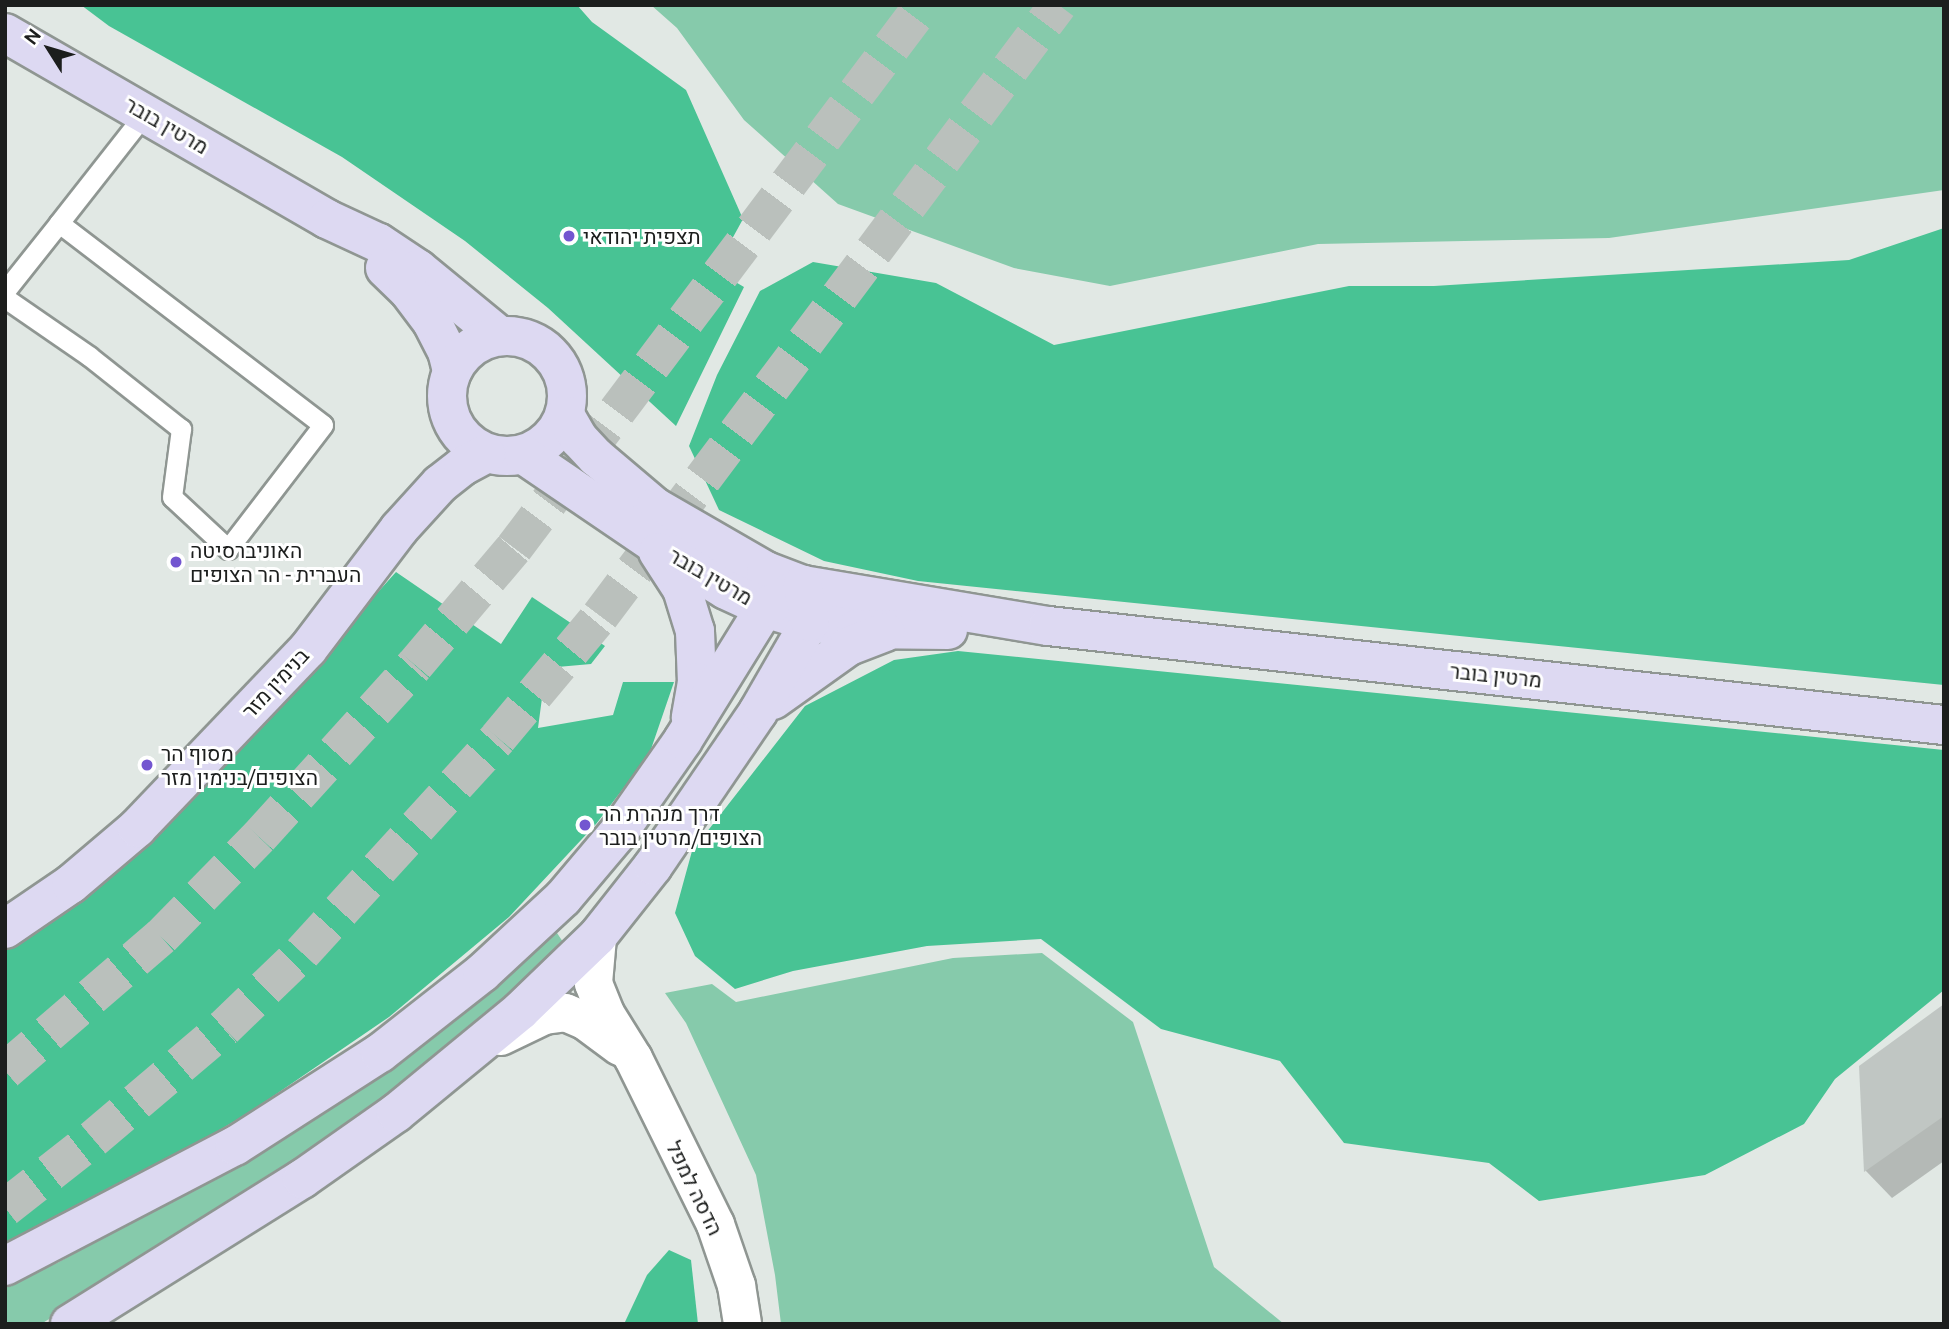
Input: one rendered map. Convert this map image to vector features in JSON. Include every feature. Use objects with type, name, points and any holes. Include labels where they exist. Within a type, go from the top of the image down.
[{"type":"street","name":"מרטין בובר","points":[[5,33],[146,112],[327,219],[379,243],[500,336]]},
{"type":"street","name":"מרטין בובר","points":[[327,219],[408,290],[432,322],[447,351],[452,371]]},
{"type":"street","points":[[500,336],[521,337],[540,345],[555,359],[564,376],[567,396],[565,415],[556,432],[542,446],[524,454],[505,457],[486,454],[469,445],[456,430],[447,411],[446,391],[452,371],[463,354],[480,342],[500,336]]},
{"type":"street","name":"בנימין מזר","points":[[399,528],[432,468],[447,411]]},
{"type":"street","name":"מרטין בובר","points":[[565,415],[579,439],[596,457],[656,507],[756,565],[803,585],[1048,626],[1944,724]]},
{"type":"street","name":"בנימין מזר","points":[[5,929],[71,884],[137,828],[308,649],[399,528],[440,484],[463,466],[486,454]]},
{"type":"street","name":"מרטין בובר","points":[[524,454],[726,590],[810,622],[856,629],[1048,626]]},
{"type":"street","points":[[646,537],[682,589],[695,631],[697,681],[683,740]]},
{"type":"street","points":[[5,1266],[235,1146],[380,1053],[482,973],[563,898],[618,834],[683,740],[765,607],[803,585],[810,622],[758,712],[653,866],[597,937],[481,1045],[396,1113],[302,1179],[70,1324]]},
{"type":"street","points":[[758,712],[838,653],[891,629]]},
{"type":"street","name":"הדסה למפל","points":[[597,937],[593,983],[605,1013],[633,1058],[715,1224],[736,1285],[742,1324]]},
{"type":"street","name":"הדסה למפל","points":[[481,1045],[544,1015],[565,1012],[584,1020],[633,1058]]},
{"type":"lane","points":[[5,291],[146,112]]},
{"type":"lane","points":[[5,298],[89,356],[181,429],[172,497],[228,549],[323,425],[59,223]]},
{"type":"green space","points":[[81,5],[577,5],[592,22],[686,90],[743,219],[715,270],[744,287],[676,426],[548,308],[465,241],[342,157],[109,26]]},
{"type":"green space","points":[[651,5],[1944,5],[1944,190],[1609,238],[1318,244],[1110,286],[1014,268],[838,204],[744,120],[677,28]]},
{"type":"green space","points":[[1944,228],[1944,685],[918,581],[824,561],[719,510],[689,446],[717,375],[760,291],[813,262],[936,283],[1054,345],[1349,286],[1434,286],[1849,260]]},
{"type":"green space","points":[[396,572],[501,644],[532,597],[605,646],[591,664],[546,668],[538,728],[613,715],[623,682],[674,682],[649,755],[596,824],[509,917],[389,1017],[250,1112],[108,1196],[5,1248],[5,947],[257,727]]},
{"type":"green space","points":[[958,651],[1944,750],[1944,990],[1835,1079],[1804,1124],[1705,1175],[1539,1201],[1489,1163],[1344,1143],[1280,1061],[1161,1029],[1041,939],[927,946],[793,971],[735,989],[695,956],[675,913],[692,851],[805,706],[894,660]]},
{"type":"green space","points":[[553,927],[567,948],[394,1095],[194,1230],[41,1324],[5,1324],[5,1287],[59,1262],[292,1132],[460,1014]]},
{"type":"green space","points":[[1042,953],[1133,1022],[1214,1267],[1284,1324],[781,1324],[775,1275],[756,1175],[686,1023],[665,993],[712,984],[736,1002],[953,958]]},
{"type":"green space","points":[[669,1250],[691,1260],[698,1324],[624,1324],[647,1275]]},
{"type":"building","points":[[1944,1004],[1944,1116],[1864,1172],[1859,1066]]},
{"type":"tunnel","points":[[5,1071],[161,937],[259,837],[415,665],[514,548],[923,5]]},
{"type":"tunnel","points":[[5,1208],[93,1139],[224,1028],[302,953],[498,738],[600,616],[1058,5]]},
{"type":"place","name":"תצפית יהודאי","points":[[569,236]]},
{"type":"place","name":"האוניברסיטה העברית - הר הצופים","points":[[176,562]]},
{"type":"place","name":"מסוף הר הצופים/בנימין מזר","points":[[147,765]]},
{"type":"place","name":"דרך מנהרת הר הצופים/מרטין בובר","points":[[585,825]]}]
